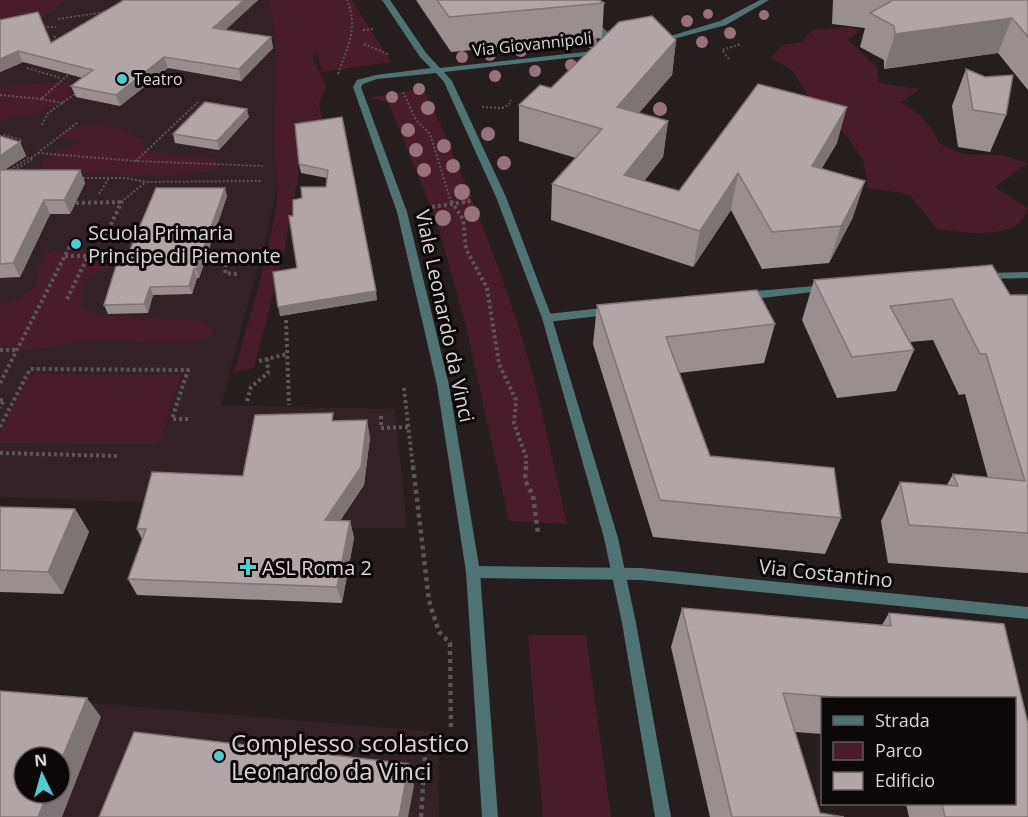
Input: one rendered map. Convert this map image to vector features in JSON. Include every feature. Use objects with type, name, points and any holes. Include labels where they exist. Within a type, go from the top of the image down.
[{"type":"street","points":[[386,0],[423,55],[448,81],[501,197],[547,318],[587,447],[620,574],[663,817]]},
{"type":"street","points":[[566,0],[609,36],[628,35]]},
{"type":"street","points":[[649,43],[723,23],[765,0]]},
{"type":"street","name":"Via Giovannipoli","points":[[437,69],[615,50]]},
{"type":"street","name":"Viale Leonardo da Vinci","points":[[437,69],[376,77],[360,82],[357,87],[402,212],[421,283],[443,385],[473,572],[490,817]]},
{"type":"street","points":[[967,277],[1028,275]]},
{"type":"street","points":[[728,298],[841,287]]},
{"type":"street","points":[[547,318],[624,310]]},
{"type":"street","points":[[473,572],[620,574]]},
{"type":"street","name":"Via Costantino","points":[[620,574],[1028,613]]},
{"type":"path","points":[[338,74],[351,45],[355,15],[347,0]]},
{"type":"path","points":[[58,19],[107,12]]},
{"type":"path","points":[[41,23],[44,29],[56,27]]},
{"type":"path","points":[[363,30],[374,28]]},
{"type":"path","points":[[55,36],[54,43],[58,44]]},
{"type":"path","points":[[56,49],[52,48],[63,41]]},
{"type":"path","points":[[364,44],[391,56]]},
{"type":"path","points":[[729,59],[722,50],[741,44]]},
{"type":"path","points":[[27,68],[61,78]]},
{"type":"path","points":[[41,99],[61,78],[71,72]]},
{"type":"path","points":[[401,88],[416,120],[430,134],[452,204],[462,219],[466,249],[487,288],[499,364],[516,400],[514,423],[526,457],[525,480],[533,496],[538,533]]},
{"type":"path","points":[[42,125],[48,113],[75,94],[78,95]]},
{"type":"path","points":[[0,95],[63,103]]},
{"type":"path","points":[[478,107],[502,108],[509,105],[511,100]]},
{"type":"path","points":[[136,161],[198,102]]},
{"type":"path","points":[[32,157],[10,172],[38,153],[77,123]]},
{"type":"path","points":[[0,137],[4,135],[22,140],[10,148]]},
{"type":"path","points":[[22,153],[32,157]]},
{"type":"path","points":[[38,153],[136,161],[263,166]]},
{"type":"path","points":[[74,178],[109,178],[147,182],[261,181]]},
{"type":"path","points":[[99,194],[109,178]]},
{"type":"path","points":[[104,241],[123,198],[147,182]]},
{"type":"path","points":[[432,207],[471,201]]},
{"type":"path","points":[[76,202],[121,202]]},
{"type":"path","points":[[0,383],[73,240]]},
{"type":"path","points":[[199,255],[227,256],[225,273],[238,274]]},
{"type":"path","points":[[65,256],[142,256]]},
{"type":"path","points":[[67,299],[88,256]]},
{"type":"path","points":[[286,320],[289,405]]},
{"type":"path","points":[[0,350],[17,350]]},
{"type":"path","points":[[259,361],[267,357],[287,354]]},
{"type":"path","points":[[247,401],[251,387],[268,373],[267,357]]},
{"type":"path","points":[[0,427],[30,369],[188,370],[172,418],[190,419]]},
{"type":"path","points":[[404,388],[429,601],[439,632],[450,643],[451,731]]},
{"type":"path","points":[[0,400],[3,400],[0,408]]},
{"type":"path","points":[[169,408],[175,409]]},
{"type":"path","points":[[381,416],[381,428],[409,427]]},
{"type":"path","points":[[0,453],[118,456]]},
{"type":"path","points":[[421,817],[425,755]]},
{"type":"shaded area","points":[[0,0],[297,0],[303,74],[266,237],[221,405],[395,409],[407,529],[197,524],[152,503],[0,497]]},
{"type":"shaded area","name":"Complesso scolastico Leonardo da Vinci","points":[[0,695],[438,732],[439,817],[0,817]]},
{"type":"green space","points":[[0,0],[64,0],[50,12],[35,19],[0,24]]},
{"type":"green space","points":[[268,0],[352,0],[391,62],[321,72],[318,54],[312,57],[326,86],[319,104],[324,125],[297,132],[299,173],[284,252],[254,368],[234,372],[264,265],[278,193],[274,145],[276,54]]},
{"type":"green space","points":[[849,27],[860,30],[848,40],[877,67],[879,83],[919,89],[901,102],[924,119],[939,143],[963,154],[1002,155],[1028,163],[995,187],[1028,208],[1023,219],[1002,231],[989,233],[937,229],[909,194],[868,188],[863,159],[847,137],[807,95],[793,71],[771,58],[782,45],[802,42],[812,30]]},
{"type":"green space","points":[[70,83],[74,89],[60,103],[41,111],[0,121],[0,87]]},
{"type":"green space","points":[[424,88],[473,201],[515,316],[537,394],[567,524],[509,521],[466,326],[436,219],[388,102],[369,98]]},
{"type":"green space","points":[[92,125],[112,127],[130,133],[142,139],[144,147],[151,151],[213,159],[219,166],[208,171],[164,175],[81,173],[45,169],[42,165],[45,159],[57,151],[78,143],[59,137],[61,130]]},
{"type":"green space","points":[[95,250],[113,254],[119,264],[95,273],[87,280],[81,294],[83,308],[101,315],[203,321],[211,325],[214,330],[210,336],[197,340],[168,343],[91,341],[0,352],[0,304],[29,293],[36,283],[45,254],[55,251]]},
{"type":"green space","points":[[30,374],[181,375],[158,444],[0,443],[0,434]]},
{"type":"green space","points":[[528,635],[586,635],[611,817],[543,817]]},
{"type":"building","points":[[124,0],[244,0],[213,28],[271,37],[239,69],[164,57],[116,95],[71,86],[93,70],[18,51],[0,59],[0,20],[38,12],[51,43]]},
{"type":"building","points":[[437,0],[599,0],[604,3],[449,17]]},
{"type":"building","points":[[893,0],[1028,0],[1028,37],[1012,18],[895,34],[894,26],[870,13]]},
{"type":"building","points":[[652,16],[676,40],[617,107],[668,121],[624,175],[679,191],[758,84],[847,107],[812,166],[865,181],[841,226],[772,232],[738,173],[700,231],[552,184],[602,129],[519,105],[540,85],[551,88],[619,22]]},
{"type":"building","points":[[966,69],[985,77],[1013,75],[1006,115],[973,110]]},
{"type":"building","points":[[205,102],[247,109],[217,141],[173,134]]},
{"type":"building","points":[[342,117],[376,291],[278,307],[273,272],[297,268],[289,216],[293,216],[293,200],[302,198],[301,187],[326,187],[328,170],[299,164],[295,124]]},
{"type":"building","points":[[0,136],[20,142],[0,156]]},
{"type":"building","points":[[0,170],[80,170],[64,200],[44,200],[13,263],[0,264]]},
{"type":"building","points":[[156,188],[225,188],[189,286],[150,287],[144,304],[104,305],[116,266],[123,266]]},
{"type":"building","points":[[992,265],[1010,295],[1028,295],[1028,533],[909,525],[900,482],[958,486],[953,474],[1025,481],[986,354],[980,354],[952,299],[890,306],[914,350],[852,357],[814,280]]},
{"type":"building","points":[[757,290],[775,324],[666,337],[710,456],[834,468],[841,518],[660,500],[597,305]]},
{"type":"building","points":[[333,413],[332,421],[367,420],[361,467],[325,520],[350,521],[337,587],[128,579],[146,529],[137,529],[152,472],[243,476],[255,415]]},
{"type":"building","points":[[0,507],[75,509],[48,572],[0,570]]},
{"type":"building","points":[[682,608],[891,626],[889,613],[1004,624],[1028,724],[1028,817],[945,817],[942,805],[1016,805],[1016,697],[834,697],[783,693],[820,813],[844,817],[732,817]]},
{"type":"building","points":[[0,691],[87,698],[67,745],[12,745],[12,805],[43,805],[38,817],[0,817]]},
{"type":"building","points":[[134,732],[409,764],[399,817],[99,817]]},
{"type":"place","name":"Teatro","points":[[122,79]]},
{"type":"place","name":"Scuola Primaria Principe di Piemonte","points":[[76,244]]},
{"type":"place","name":"ASL Roma 2","points":[[248,567]]},
{"type":"place","name":"Complesso scolastico Leonardo da Vinci","points":[[219,756]]}]
